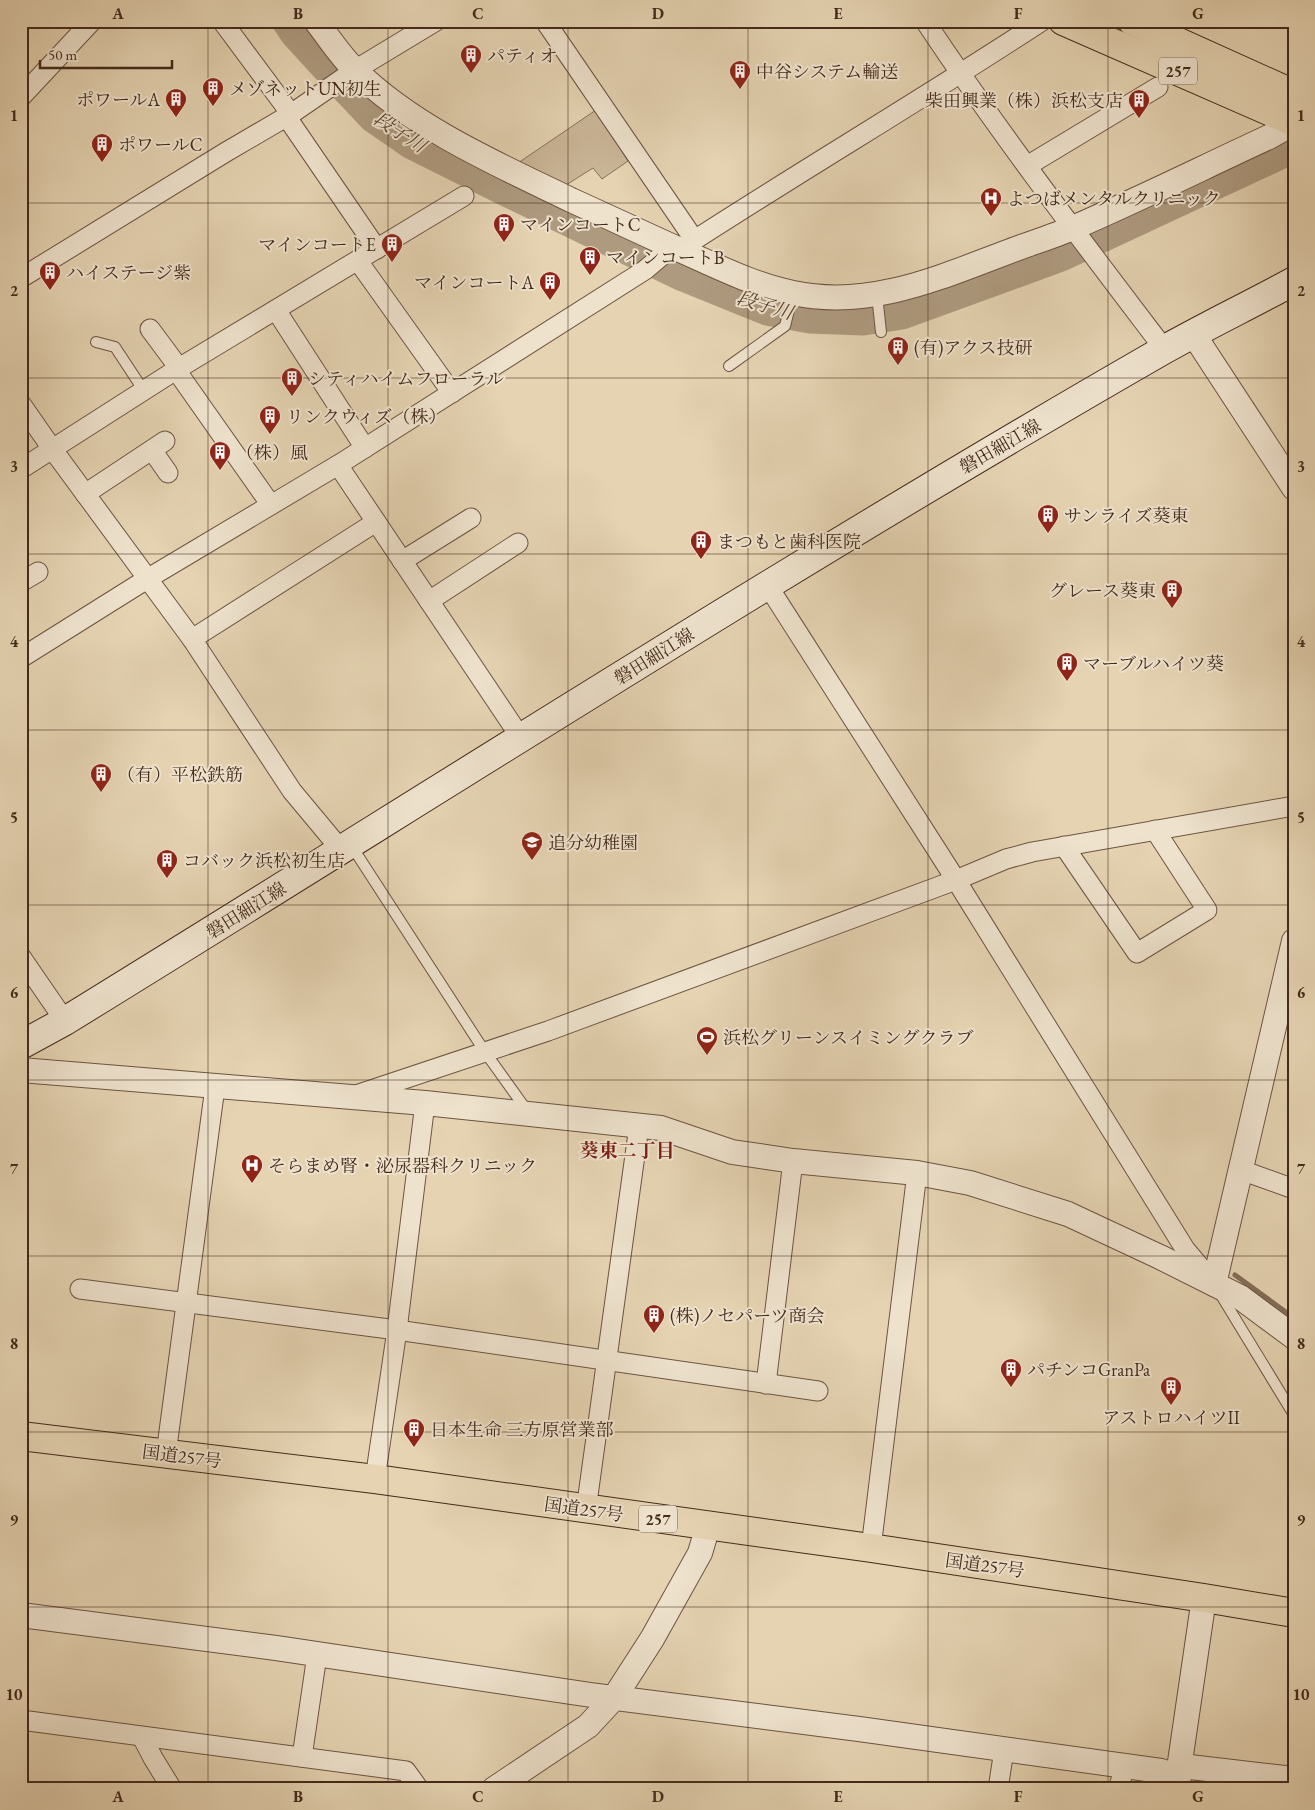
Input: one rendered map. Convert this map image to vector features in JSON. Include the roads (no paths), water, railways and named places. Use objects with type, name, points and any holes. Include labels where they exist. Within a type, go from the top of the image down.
[{"type":"highway","name":"257","points":[[1062,21],[1294,122]]},
{"type":"highway","name":"257","points":[[1132,21],[1294,94]]},
{"type":"highway","name":"国道257号","points":[[21,1436],[375,1479],[586,1510],[871,1548],[1294,1613]]},
{"type":"main road","name":"磐田細江線","points":[[21,1045],[65,1021],[521,738],[973,462],[1165,350],[1294,281]]},
{"type":"street","points":[[21,97],[92,21]]},
{"type":"street","points":[[222,21],[289,115],[377,249]]},
{"type":"street","points":[[316,21],[350,74],[448,138],[493,162],[745,280],[792,299],[837,298],[878,302],[926,282],[1078,233],[1269,137],[1294,122]]},
{"type":"street","points":[[21,278],[289,115],[350,74],[436,21]]},
{"type":"street","points":[[545,21],[689,232],[677,248]]},
{"type":"street","points":[[925,21],[960,75],[1165,350]]},
{"type":"street","points":[[21,658],[147,579],[338,465],[677,248],[960,75],[1042,21]]},
{"type":"street","points":[[1027,166],[1158,86]]},
{"type":"street","points":[[21,469],[177,369],[358,262],[464,196]]},
{"type":"street","points":[[358,262],[452,393]]},
{"type":"street","points":[[276,310],[365,448]]},
{"type":"street","points":[[150,330],[270,505]]},
{"type":"street","points":[[1194,335],[1294,488]]},
{"type":"street","points":[[21,404],[192,639],[292,791],[346,848]]},
{"type":"street","points":[[85,494],[158,446],[168,473]]},
{"type":"street","points":[[338,465],[521,738]]},
{"type":"street","points":[[402,561],[471,518]]},
{"type":"street","points":[[192,639],[376,522]]},
{"type":"street","points":[[429,601],[518,543]]},
{"type":"street","points":[[21,582],[38,572]]},
{"type":"street","points":[[768,586],[956,880],[1185,1249],[1214,1284]]},
{"type":"street","points":[[353,1097],[548,1031],[956,880],[1006,859],[1064,846],[1294,806]]},
{"type":"street","points":[[1064,846],[1137,953],[1208,910],[1155,830]]},
{"type":"street","points":[[1214,1284],[1293,945]]},
{"type":"street","points":[[21,957],[65,1021]]},
{"type":"street","points":[[21,1070],[425,1103],[661,1128],[732,1152],[793,1161],[917,1173],[970,1184],[1068,1214],[1240,1297],[1294,1337]]},
{"type":"street","points":[[166,1454],[215,1087]]},
{"type":"street","points":[[375,1479],[397,1330],[425,1103]]},
{"type":"street","points":[[586,1510],[639,1126]]},
{"type":"street","points":[[766,1384],[793,1161]]},
{"type":"street","points":[[1241,1170],[1294,1189]]},
{"type":"street","points":[[871,1548],[917,1173]]},
{"type":"street","points":[[80,1289],[397,1330],[818,1391]]},
{"type":"street","points":[[494,1789],[588,1726],[614,1698],[652,1639],[700,1553],[708,1526]]},
{"type":"street","points":[[1179,1777],[1204,1598]]},
{"type":"street","points":[[21,1615],[614,1698],[859,1729],[1004,1750],[1122,1778],[1160,1771],[1179,1777],[1294,1778]]},
{"type":"street","points":[[302,1757],[317,1655]]},
{"type":"street","points":[[21,1720],[406,1771],[418,1789]]},
{"type":"street","points":[[142,1737],[172,1789]]},
{"type":"street","points":[[998,1789],[1004,1750]]},
{"type":"lane","points":[[729,366],[785,326],[792,299]]},
{"type":"lane","points":[[878,302],[880,330]]},
{"type":"lane","points":[[96,342],[115,347],[144,391]]},
{"type":"lane","points":[[346,848],[484,1052],[529,1113]]},
{"type":"lane","points":[[1214,1284],[1294,1415]]},
{"type":"waterway","name":"段子川","points":[[287,21],[295,33],[373,117],[412,144],[683,276],[767,310],[810,318],[863,320],[902,314],[1061,256],[1293,148]]},
{"type":"waterway","points":[[1235,1275],[1294,1318]]},
{"type":"place","name":"パティオ","points":[[471,74]]},
{"type":"place","name":"中谷システム輸送","points":[[740,90]]},
{"type":"place","name":"メゾネットUN初生","points":[[213,107]]},
{"type":"place","name":"ポワールA","points":[[176,118]]},
{"type":"place","name":"柴田興業（株）浜松支店","points":[[1139,119]]},
{"type":"place","name":"ポワールC","points":[[102,163]]},
{"type":"place","name":"よつばメンタルクリニック","points":[[991,217]]},
{"type":"place","name":"マインコートC","points":[[504,243]]},
{"type":"place","name":"マインコートE","points":[[392,263]]},
{"type":"place","name":"マインコートB","points":[[590,276]]},
{"type":"place","name":"ハイステージ紫","points":[[50,291]]},
{"type":"place","name":"マインコートA","points":[[550,301]]},
{"type":"place","name":"(有)アクス技研","points":[[898,366]]},
{"type":"place","name":"シティハイムフローラル","points":[[292,397]]},
{"type":"place","name":"リンクウィズ（株）","points":[[270,435]]},
{"type":"place","name":"（株）風","points":[[220,471]]},
{"type":"place","name":"サンライズ葵東","points":[[1048,534]]},
{"type":"place","name":"まつもと歯科医院","points":[[701,560]]},
{"type":"place","name":"グレース葵東","points":[[1172,609]]},
{"type":"place","name":"マーブルハイツ葵","points":[[1067,682]]},
{"type":"place","name":"（有）平松鉄筋","points":[[101,793]]},
{"type":"place","name":"追分幼稚園","points":[[532,861]]},
{"type":"place","name":"コバック浜松初生店","points":[[167,879]]},
{"type":"place","name":"浜松グリーンスイミングクラブ","points":[[707,1056]]},
{"type":"place","name":"そらまめ腎・泌尿器科クリニック","points":[[252,1184]]},
{"type":"place","name":"(株)ノセパーツ商会","points":[[654,1334]]},
{"type":"place","name":"パチンコGranPa","points":[[1011,1388]]},
{"type":"place","name":"アストロハイツII","points":[[1171,1406]]},
{"type":"place","name":"日本生命 三方原営業部","points":[[414,1448]]},
{"type":"district","name":"葵東二丁目","points":[[627,1150]]}]
